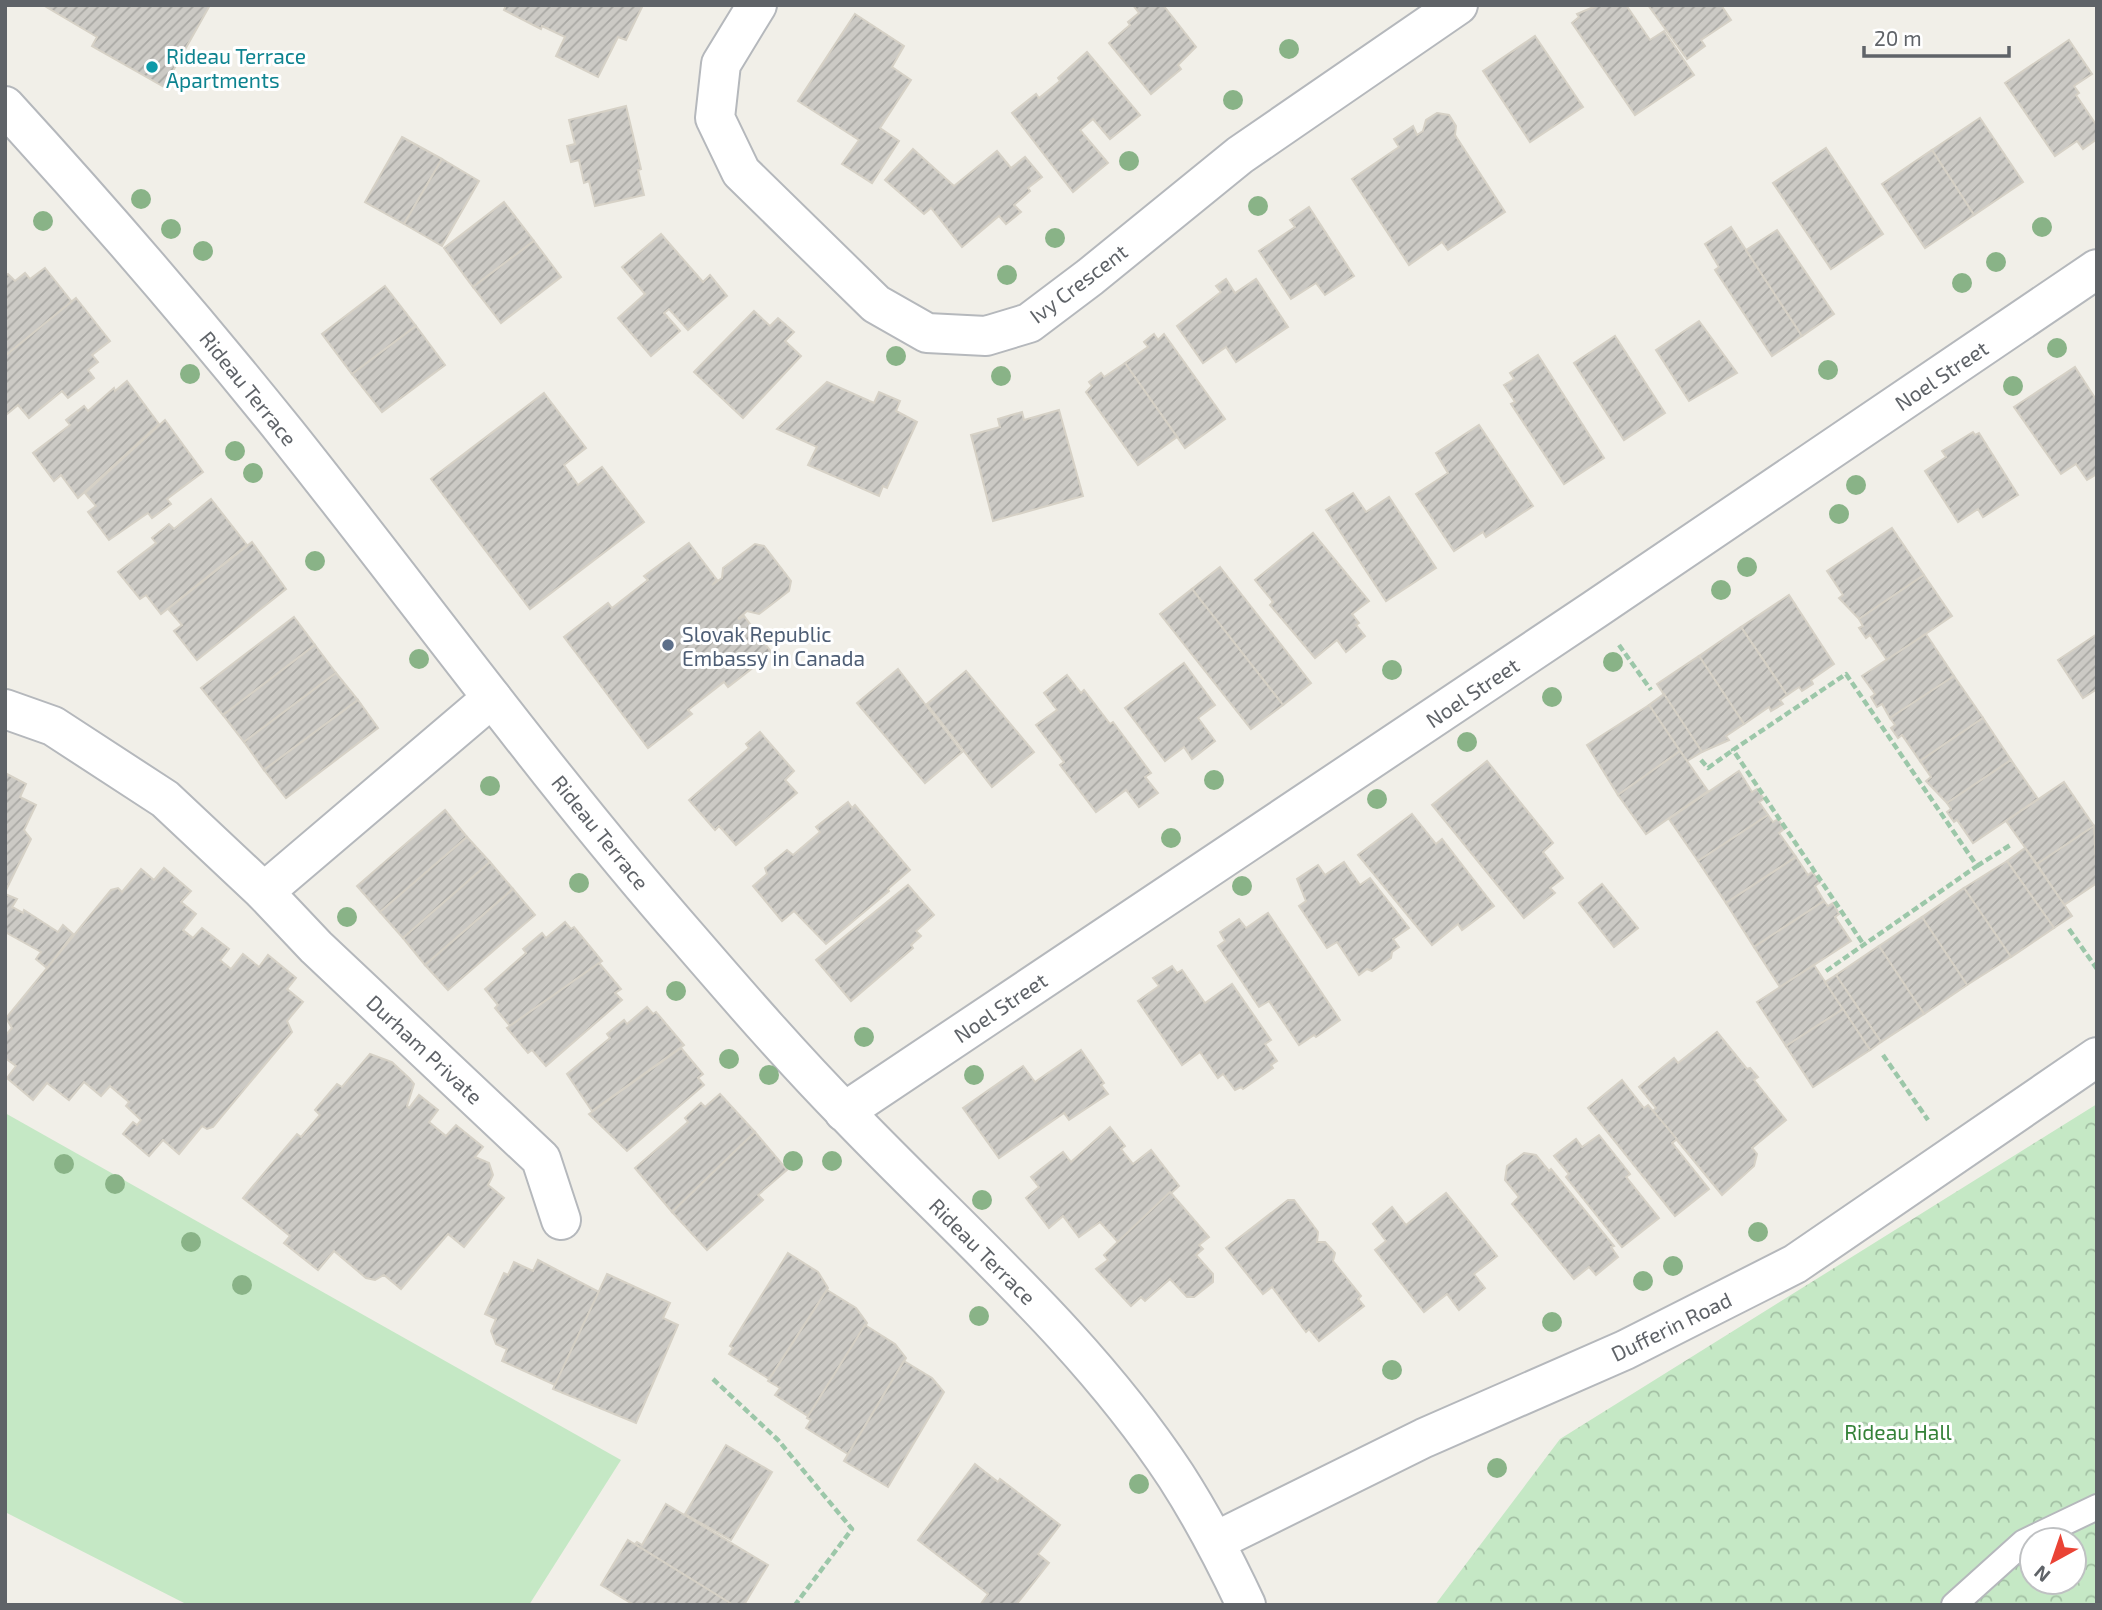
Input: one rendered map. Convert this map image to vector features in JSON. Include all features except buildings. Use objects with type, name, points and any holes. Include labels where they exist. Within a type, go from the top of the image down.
[{"type":"street","name":"Ivy Crescent","points":[[757,5],[721,64],[715,118],[741,172],[876,304],[927,332],[986,336],[1029,323],[1240,155],[1458,5]]},
{"type":"street","name":"Rideau Terrace","points":[[5,106],[111,222],[285,431],[492,698],[686,937],[845,1112],[1033,1301],[1085,1358],[1173,1473],[1216,1541],[1247,1605]]},
{"type":"street","name":"Noel Street","points":[[845,1112],[2097,269]]},
{"type":"street","points":[[264,892],[492,698]]},
{"type":"street","name":"Durham Private","points":[[5,709],[53,726],[165,799],[264,892],[316,947],[541,1158],[561,1220]]},
{"type":"street","name":"Dufferin Road","points":[[1216,1541],[1424,1438],[1625,1350],[1795,1264],[2097,1057]]},
{"type":"lane","points":[[1954,1605],[2024,1542],[2046,1528],[2097,1507]]},
{"type":"path","points":[[1594,610],[1651,690]]},
{"type":"path","points":[[1701,761],[1708,768],[1846,674],[1977,866]]},
{"type":"path","points":[[1733,750],[1864,944]]},
{"type":"path","points":[[1826,971],[2012,844]]},
{"type":"path","points":[[2069,929],[2097,969]]},
{"type":"path","points":[[1883,1055],[1952,1156]]},
{"type":"path","points":[[713,1379],[778,1440],[852,1530],[795,1605]]},
{"type":"green space","name":"Rideau Hall","points":[[2097,1104],[2097,1605],[1435,1605],[1560,1439]]},
{"type":"green space","points":[[5,1113],[621,1460],[529,1605],[188,1605],[5,1512]]},
{"type":"place","name":"Rideau Terrace Apartments","points":[[152,67]]},
{"type":"place","name":"Slovak Republic Embassy in Canada","points":[[668,645]]}]
